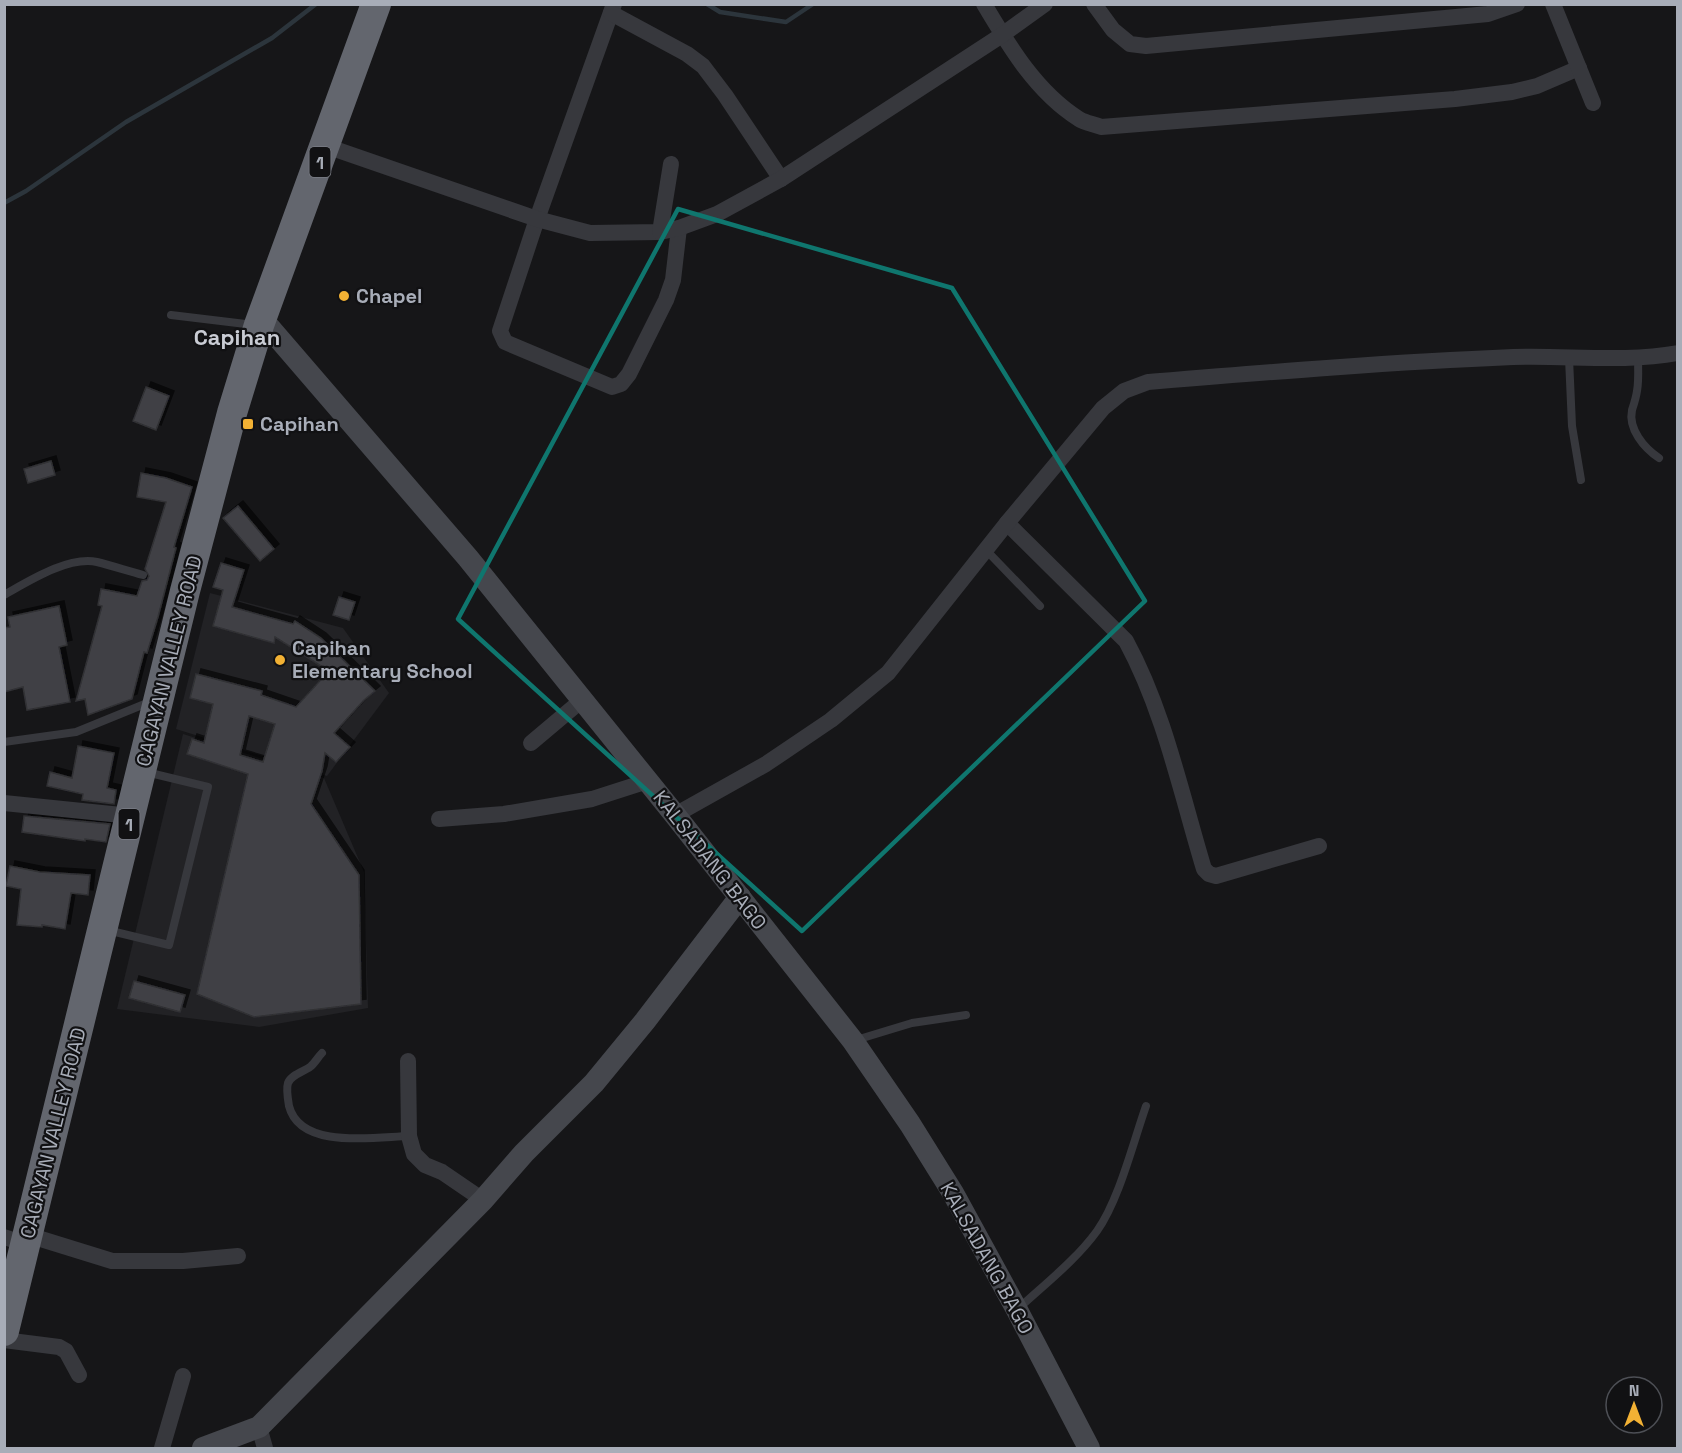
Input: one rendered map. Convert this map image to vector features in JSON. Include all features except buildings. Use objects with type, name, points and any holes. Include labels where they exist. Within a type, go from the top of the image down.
[{"type":"highway","name":"CAGAYAN VALLEY ROAD","points":[[5,1326],[19,1238],[103,929],[160,698],[181,589],[261,322],[376,4]]},
{"type":"main road","name":"KALSADANG BAGO","points":[[261,322],[468,558],[853,1041],[910,1124],[953,1193],[1089,1449]]},
{"type":"main road","points":[[203,1449],[262,1438],[524,1153],[594,1083],[645,1021],[740,897]]},
{"type":"street","points":[[984,4],[1002,35],[1040,87],[1080,119],[1101,127],[1455,99],[1512,92],[1537,86],[1579,68]]},
{"type":"street","points":[[326,146],[537,219],[590,233],[660,232],[679,228],[717,214],[781,179],[1002,35],[1045,4]]},
{"type":"street","points":[[1094,4],[1113,30],[1130,44],[1146,46],[1488,14],[1516,4]]},
{"type":"street","points":[[1553,4],[1593,103]]},
{"type":"street","points":[[679,228],[673,280],[666,300],[629,374],[621,384],[612,387],[504,342],[500,331],[537,219],[612,9],[703,66],[781,179]]},
{"type":"street","points":[[660,232],[672,164]]},
{"type":"street","points":[[675,815],[775,758],[831,720],[888,673],[1007,523],[1103,408],[1124,391],[1148,382],[1359,365],[1516,357],[1638,357],[1677,353]]},
{"type":"street","points":[[1007,523],[1126,641],[1137,662],[1162,728],[1204,869],[1216,876],[1318,846]]},
{"type":"street","points":[[531,744],[582,700]]},
{"type":"street","points":[[439,819],[504,814],[592,799],[648,781]]},
{"type":"street","points":[[4,803],[131,816]]},
{"type":"street","points":[[408,1061],[410,1136],[414,1154],[425,1165],[442,1172],[483,1200]]},
{"type":"street","points":[[19,1238],[112,1261],[183,1261],[238,1256]]},
{"type":"street","points":[[5,1326],[66,1351],[79,1375]]},
{"type":"street","points":[[162,1449],[183,1376]]},
{"type":"lane","points":[[171,315],[261,322]]},
{"type":"lane","points":[[1638,357],[1637,389],[1632,411],[1633,424],[1641,442],[1659,458]]},
{"type":"lane","points":[[1569,358],[1572,426],[1581,480]]},
{"type":"lane","points":[[986,550],[1040,606]]},
{"type":"lane","points":[[4,595],[39,575],[70,564],[95,562],[143,575]]},
{"type":"lane","points":[[4,742],[76,732],[160,698]]},
{"type":"lane","points":[[103,929],[168,945],[208,787],[142,771]]},
{"type":"lane","points":[[853,1041],[912,1023],[966,1015]]},
{"type":"lane","points":[[322,1053],[311,1066],[290,1079],[287,1085],[293,1117],[306,1130],[342,1138],[410,1136]]},
{"type":"lane","points":[[1017,1310],[1097,1232],[1111,1208],[1146,1106]]},
{"type":"highlighted area","points":[[678,209],[952,288],[1145,601],[802,931],[458,619]]},
{"type":"shaded area","name":"Capihan Elementary School","points":[[210,593],[343,628],[389,693],[327,776],[176,729]]},
{"type":"shaded area","points":[[183,734],[324,778],[364,872],[368,1008],[259,1027],[117,1009]]},
{"type":"waterway","points":[[4,203],[26,191],[126,122],[272,38],[316,4]]},
{"type":"waterway","points":[[707,4],[720,12],[786,22],[813,4]]},
{"type":"place","name":"Chapel","points":[[344,296]]},
{"type":"place","name":"Capihan","points":[[248,424]]},
{"type":"place","name":"Capihan Elementary School","points":[[280,660]]},
{"type":"district","name":"Capihan","points":[[237,337]]}]
